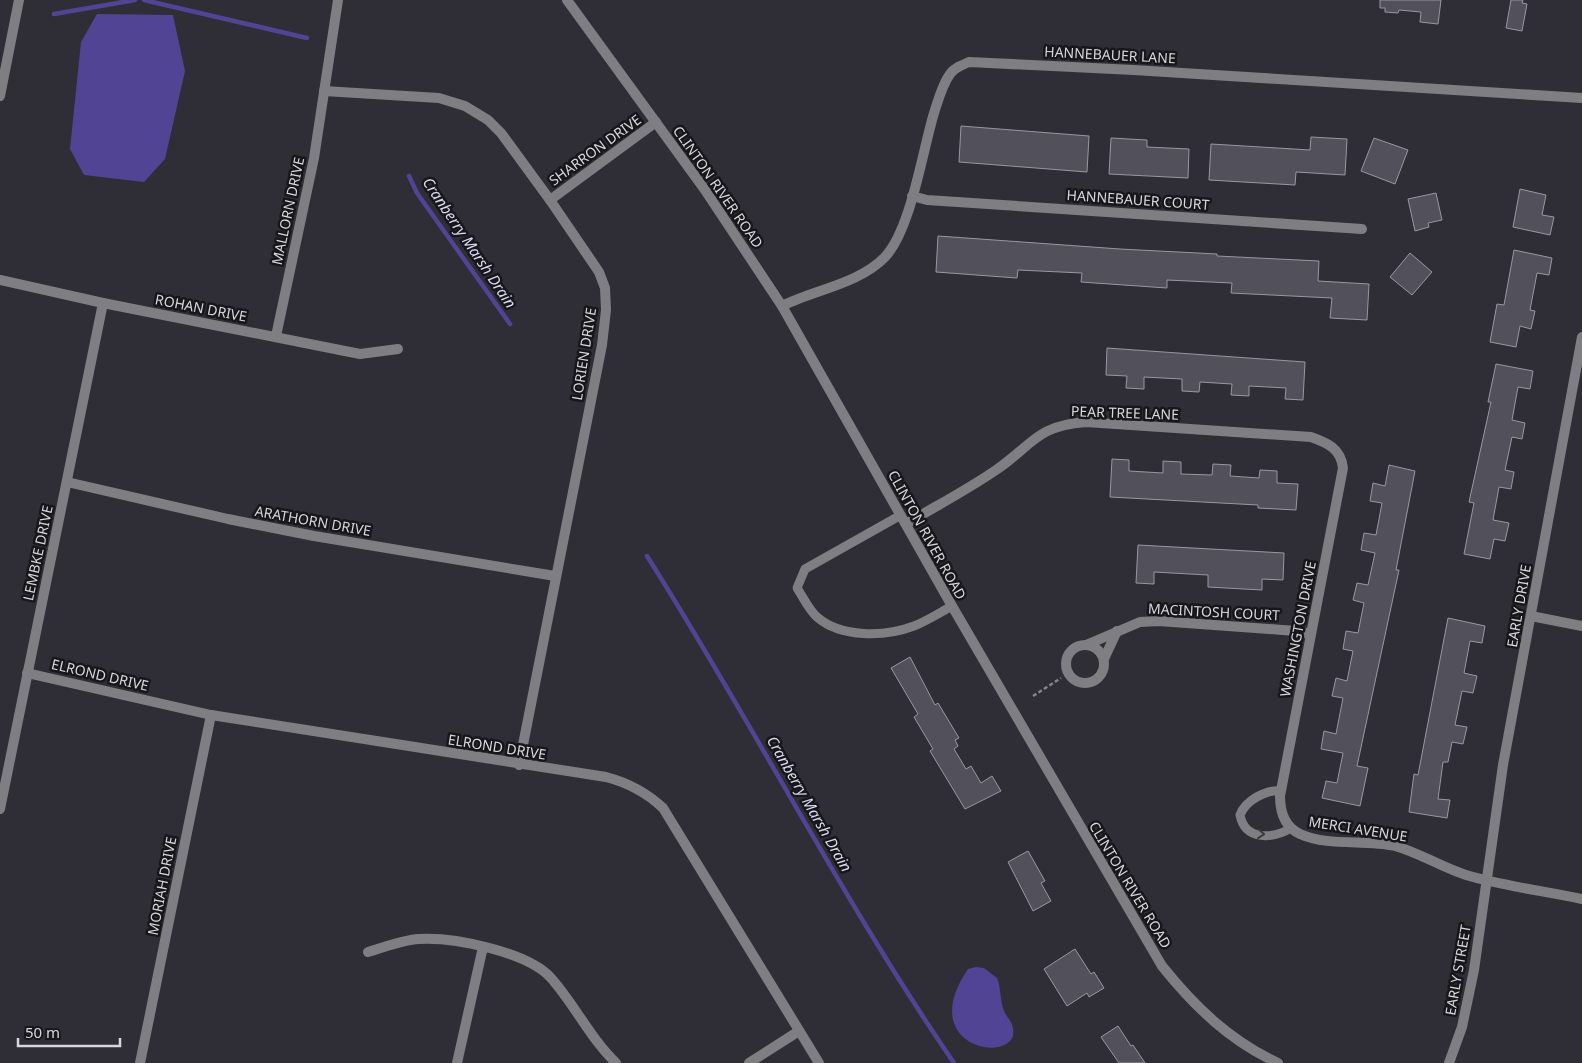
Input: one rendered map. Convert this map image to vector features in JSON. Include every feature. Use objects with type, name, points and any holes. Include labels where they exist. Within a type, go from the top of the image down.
[{"type":"street","points":[[0,96],[19,0]]},
{"type":"street","points":[[324,91],[338,0]]},
{"type":"street","name":"CLINTON RIVER ROAD","points":[[568,0],[731,228],[782,306],[952,606],[1162,966],[1200,1011],[1220,1028],[1278,1063]]},
{"type":"street","name":"HANNEBAUER LANE","points":[[782,306],[853,277],[884,258],[897,241],[912,196],[941,93],[950,74],[969,62],[1134,70],[1582,98]]},
{"type":"street","name":"LORIEN DRIVE","points":[[324,91],[439,98],[465,106],[488,120],[501,133],[550,200],[599,272],[605,288],[606,310],[602,345],[519,765]]},
{"type":"street","name":"MALLORN DRIVE","points":[[276,336],[314,158],[324,91]]},
{"type":"street","name":"SHARRON DRIVE","points":[[550,200],[656,122]]},
{"type":"street","name":"HANNEBAUER COURT","points":[[912,196],[927,200],[1362,230]]},
{"type":"street","name":"ROHAN DRIVE","points":[[0,280],[103,303],[360,354],[398,349]]},
{"type":"street","name":"LEMBKE DRIVE","points":[[0,809],[103,303]]},
{"type":"street","name":"EARLY DRIVE","points":[[1486,880],[1504,765],[1582,337]]},
{"type":"street","name":"PEAR TREE LANE","points":[[903,519],[997,469],[1032,439],[1065,424],[1086,422],[1312,438],[1323,441],[1338,451]]},
{"type":"street","name":"WASHINGTON DRIVE","points":[[1282,813],[1281,791],[1343,468],[1338,451]]},
{"type":"street","name":"ARATHORN DRIVE","points":[[67,482],[228,519],[314,536],[555,576]]},
{"type":"street","points":[[1531,616],[1582,626]]},
{"type":"street","name":"MACINTOSH COURT","points":[[1117,631],[1104,659],[1103,671],[1096,681],[1084,684],[1072,678],[1066,666],[1066,660],[1074,649],[1086,645],[1117,631],[1140,622],[1159,621],[1296,631],[1312,634]]},
{"type":"street","points":[[1086,645],[1098,649],[1104,659]]},
{"type":"street","name":"ELROND DRIVE","points":[[27,672],[211,715],[621,781],[648,795],[663,808],[819,1063]]},
{"type":"street","name":"MORIAH DRIVE","points":[[140,1063],[211,715]]},
{"type":"street","name":"MERCI AVENUE","points":[[1282,813],[1291,828],[1308,836],[1392,846],[1410,850],[1466,875],[1582,899]]},
{"type":"street","name":"EARLY STREET","points":[[1449,1063],[1462,1027],[1474,970],[1486,880]]},
{"type":"street","points":[[368,952],[407,940],[421,939],[483,947],[535,964],[555,982],[594,1039],[616,1063]]},
{"type":"street","points":[[457,1063],[483,947]]},
{"type":"street","points":[[748,1063],[799,1031]]},
{"type":"lane","points":[[903,519],[805,569],[797,588],[816,616],[832,628],[844,632],[882,632],[913,626],[952,606]]},
{"type":"lane","points":[[1281,791],[1274,790],[1247,804],[1240,816],[1242,823],[1249,832],[1256,835],[1278,834],[1291,828]]},
{"type":"path","points":[[1033,696],[1062,678]]},
{"type":"shaded area","points":[[97,14],[173,15],[185,71],[165,159],[144,182],[84,175],[70,149],[81,42]]},
{"type":"shaded area","points":[[984,968],[997,978],[1004,1012],[1013,1027],[1013,1036],[1006,1044],[995,1047],[981,1046],[968,1041],[957,1030],[952,1015],[955,995],[968,969]]},
{"type":"building","points":[[1380,0],[1441,0],[1438,24],[1420,22],[1421,12],[1399,10],[1398,13],[1385,12],[1385,8],[1380,8]]},
{"type":"building","points":[[1511,0],[1523,0],[1522,3],[1527,4],[1522,31],[1506,28]]},
{"type":"building","points":[[961,126],[1089,136],[1087,172],[959,162]]},
{"type":"building","points":[[1311,137],[1347,139],[1345,175],[1296,172],[1295,185],[1209,180],[1211,144],[1310,150]]},
{"type":"building","points":[[1111,138],[1147,140],[1147,147],[1189,149],[1188,178],[1109,174]]},
{"type":"building","points":[[1374,138],[1408,150],[1395,184],[1361,171]]},
{"type":"building","points":[[1520,189],[1546,195],[1542,215],[1554,217],[1550,235],[1513,227]]},
{"type":"building","points":[[1436,193],[1442,220],[1428,223],[1429,227],[1415,231],[1408,199]]},
{"type":"building","points":[[938,236],[1217,254],[1217,256],[1319,261],[1318,281],[1369,284],[1367,320],[1330,318],[1332,298],[1231,293],[1232,283],[1167,280],[1167,288],[1081,282],[1082,273],[1018,270],[1017,278],[936,272]]},
{"type":"building","points":[[1514,250],[1552,258],[1549,275],[1537,273],[1530,310],[1535,311],[1531,329],[1520,326],[1516,347],[1490,342],[1497,304],[1504,305]]},
{"type":"building","points":[[1410,253],[1432,272],[1412,295],[1390,277]]},
{"type":"building","points":[[1107,348],[1305,362],[1303,400],[1285,399],[1286,388],[1249,386],[1249,396],[1231,395],[1232,384],[1200,382],[1199,392],[1182,391],[1182,379],[1144,377],[1144,389],[1126,388],[1127,376],[1106,375]]},
{"type":"building","points":[[1496,364],[1533,371],[1530,389],[1518,387],[1512,420],[1525,423],[1522,439],[1512,437],[1505,470],[1514,472],[1511,489],[1499,487],[1493,520],[1509,523],[1505,541],[1494,539],[1490,559],[1464,554],[1474,503],[1469,502],[1491,402],[1488,402]]},
{"type":"building","points":[[1112,459],[1129,460],[1129,471],[1163,473],[1163,461],[1181,462],[1181,474],[1212,475],[1213,464],[1231,465],[1230,476],[1259,478],[1260,470],[1277,471],[1277,483],[1298,484],[1296,510],[1258,508],[1258,505],[1110,497]]},
{"type":"building","points":[[1389,465],[1415,471],[1396,570],[1399,570],[1357,766],[1368,768],[1360,806],[1322,798],[1326,781],[1337,783],[1343,753],[1321,749],[1324,731],[1336,734],[1343,698],[1332,696],[1336,678],[1347,681],[1353,651],[1343,649],[1346,631],[1358,633],[1364,603],[1353,600],[1357,583],[1368,585],[1375,553],[1361,550],[1364,533],[1376,535],[1382,503],[1370,501],[1373,483],[1385,486]]},
{"type":"building","points":[[1138,545],[1284,553],[1283,580],[1262,579],[1262,590],[1208,587],[1208,575],[1154,572],[1154,584],[1136,583]]},
{"type":"building","points":[[1448,618],[1485,626],[1482,643],[1470,641],[1464,673],[1477,676],[1473,693],[1462,691],[1455,725],[1467,727],[1463,744],[1452,742],[1448,762],[1443,762],[1438,799],[1450,800],[1447,818],[1409,812],[1414,774],[1418,775]]},
{"type":"building","points":[[910,657],[935,705],[938,703],[959,738],[955,740],[958,746],[954,749],[966,769],[971,766],[981,783],[992,776],[1001,791],[965,809],[930,751],[933,749],[914,717],[918,714],[891,668]]},
{"type":"building","points":[[1028,851],[1045,881],[1041,883],[1051,901],[1033,911],[1008,862]]},
{"type":"building","points":[[1075,949],[1091,974],[1094,972],[1104,988],[1089,997],[1087,993],[1067,1006],[1044,969]]},
{"type":"building","points":[[1118,1026],[1145,1063],[1119,1063],[1101,1037]]},
{"type":"waterway","name":"Cranberry Marsh Drain","points":[[54,14],[135,0]]},
{"type":"waterway","name":"Cranberry Marsh Drain","points":[[144,0],[307,38]]},
{"type":"waterway","name":"Cranberry Marsh Drain","points":[[409,176],[417,193],[510,324]]},
{"type":"waterway","name":"Cranberry Marsh Drain","points":[[647,556],[874,938],[954,1063]]}]
